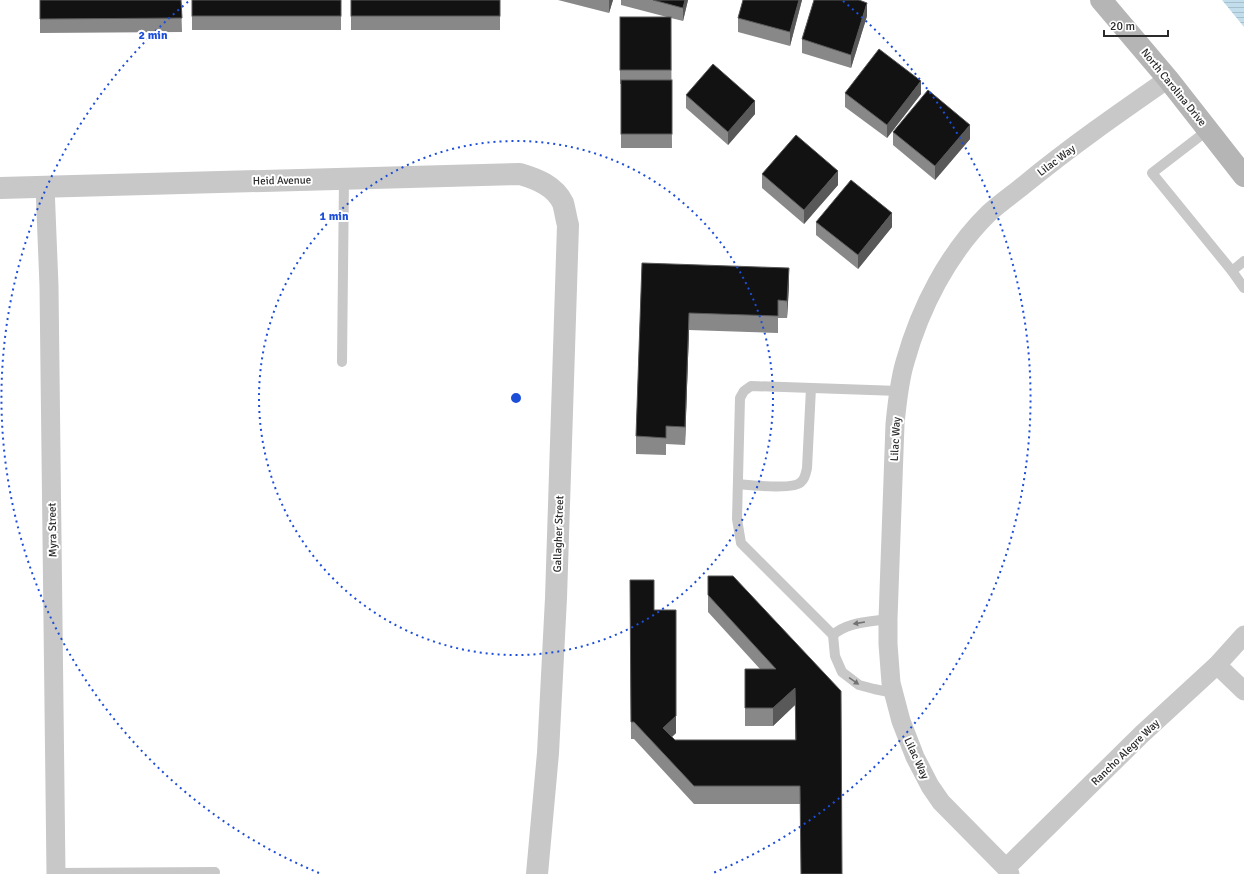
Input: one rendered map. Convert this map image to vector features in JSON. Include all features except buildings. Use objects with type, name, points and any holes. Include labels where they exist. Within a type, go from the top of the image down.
[{"type":"main road","name":"North Carolina Drive","points":[[1101,0],[1168,79],[1244,176]]},
{"type":"street","name":"Lilac Way","points":[[1008,871],[941,802],[930,786],[915,757],[901,720],[891,683],[888,619],[895,424],[904,362],[917,323],[939,279],[962,245],[989,214],[1054,160],[1168,79]]},
{"type":"street","name":"Heid Avenue","points":[[0,188],[520,174],[536,178],[550,186],[557,195]]},
{"type":"street","name":"Myra Street","points":[[44,186],[49,286],[56,873]]},
{"type":"street","name":"Gallagher Street","points":[[537,874],[548,753],[556,598],[568,233],[568,225],[563,203],[557,195]]},
{"type":"street","name":"Rancho Alegre Way","points":[[1008,871],[1142,734],[1217,665],[1244,636]]},
{"type":"street","points":[[1217,665],[1244,691]]},
{"type":"lane","points":[[1208,130],[1152,173],[1232,271],[1244,288]]},
{"type":"lane","points":[[342,362],[344,179]]},
{"type":"lane","points":[[1232,271],[1244,262]]},
{"type":"lane","points":[[894,693],[859,684],[842,672],[835,656],[833,635],[741,543],[737,519],[740,398],[744,391],[751,386],[899,391]]},
{"type":"lane","points":[[738,484],[791,486],[801,483],[807,468],[811,388]]},
{"type":"lane","points":[[833,635],[839,629],[852,624],[888,619]]},
{"type":"lane","points":[[56,873],[215,872]]},
{"type":"water","points":[[1222,0],[1244,0],[1244,27]]}]
